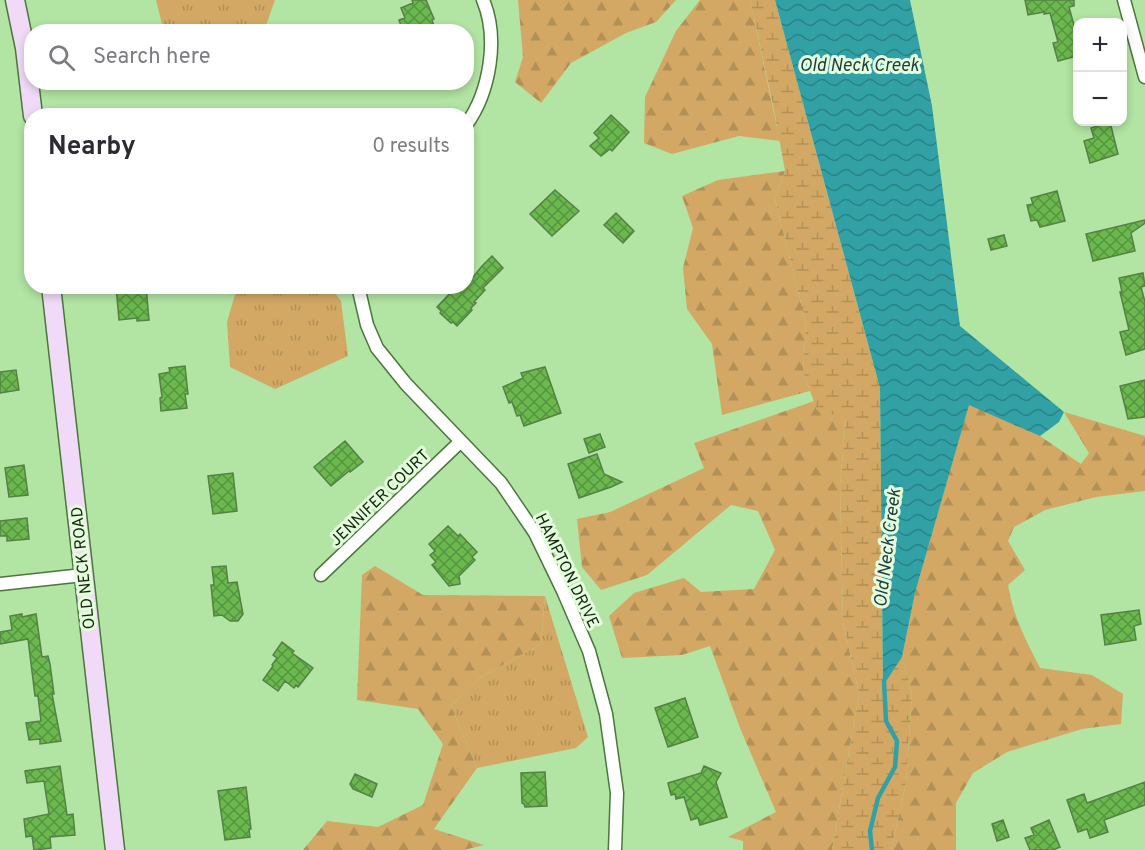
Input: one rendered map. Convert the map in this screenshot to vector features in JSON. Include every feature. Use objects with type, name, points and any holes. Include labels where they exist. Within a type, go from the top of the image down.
[{"type":"street","points":[[15,0],[24,43]]},
{"type":"street","points":[[474,110],[481,96],[489,63],[491,33],[483,0]]},
{"type":"street","points":[[1124,0],[1145,77]]},
{"type":"street","points":[[30,90],[32,108]]},
{"type":"street","name":"OLD NECK ROAD","points":[[52,294],[115,850]]},
{"type":"street","name":"HAMPTON DRIVE","points":[[360,294],[367,325],[377,348],[390,366],[501,483],[536,533],[589,651],[606,714],[617,792],[615,850]]},
{"type":"street","name":"JENNIFER COURT","points":[[321,574],[460,442]]},
{"type":"street","points":[[0,585],[83,575]]},
{"type":"green space","points":[[156,0],[275,0],[266,24],[162,24]]},
{"type":"green space","points":[[518,0],[676,0],[656,22],[626,33],[571,63],[541,103],[515,82],[523,57]]},
{"type":"green space","points":[[700,0],[750,0],[780,141],[739,136],[672,154],[644,143],[645,97],[676,31]]},
{"type":"green space","points":[[750,0],[775,0],[880,388],[883,685],[902,657],[912,694],[906,783],[891,850],[832,850],[859,694],[843,622],[840,486],[846,418],[817,410],[803,372],[806,323],[775,199],[785,171]]},
{"type":"green space","points":[[785,171],[775,199],[806,323],[803,372],[810,391],[722,415],[712,344],[687,309],[683,268],[693,228],[682,196],[718,180]]},
{"type":"green space","points":[[235,294],[336,294],[341,301],[348,356],[275,389],[230,367],[227,322]]},
{"type":"green space","points":[[814,401],[817,410],[846,417],[840,486],[843,622],[859,694],[832,850],[743,850],[743,841],[728,837],[776,812],[740,728],[710,646],[682,655],[622,658],[609,616],[634,593],[684,578],[701,592],[754,589],[775,550],[758,511],[731,505],[647,575],[601,590],[582,567],[577,519],[610,512],[704,468],[694,443]]},
{"type":"green space","points":[[969,404],[1040,436],[1081,464],[1089,453],[1064,412],[1145,436],[1145,491],[1096,497],[1045,510],[1014,527],[1008,541],[1025,570],[1008,585],[1010,596],[1021,628],[1040,668],[1092,675],[1123,694],[1121,724],[1082,729],[1007,752],[973,773],[956,803],[956,850],[891,850],[906,783],[912,694],[902,657],[915,593]]},
{"type":"green space","points":[[375,566],[423,595],[545,596],[541,644],[481,677],[451,706],[477,768],[434,829],[484,845],[464,850],[303,850],[327,821],[378,827],[423,805],[443,744],[418,709],[357,700],[362,575]]},
{"type":"green space","points":[[545,596],[588,737],[576,748],[477,768],[451,706],[481,677],[541,644]]},
{"type":"water","name":"Old Neck Creek","points":[[775,0],[910,0],[932,106],[960,326],[1064,412],[1059,422],[1040,436],[969,405],[915,593],[902,657],[883,686],[880,388]]},
{"type":"building","points":[[412,0],[426,0],[434,19],[432,20],[433,24],[400,24],[399,20],[405,18],[401,8],[413,3]]},
{"type":"building","points":[[1025,0],[1074,0],[1074,6],[1069,7],[1073,22],[1073,57],[1058,61],[1053,43],[1058,42],[1050,13],[1028,15]]},
{"type":"building","points":[[611,115],[629,132],[612,151],[610,149],[601,156],[590,146],[599,138],[594,133]]},
{"type":"building","points":[[1111,126],[1118,154],[1090,163],[1084,141],[1094,138],[1091,128]]},
{"type":"building","points":[[555,190],[579,211],[552,236],[530,214]]},
{"type":"building","points":[[1057,191],[1065,221],[1040,227],[1037,220],[1031,221],[1027,205],[1033,204],[1031,198]]},
{"type":"building","points":[[616,213],[634,231],[623,243],[604,225]]},
{"type":"building","points":[[1145,220],[1145,223],[1131,233],[1135,251],[1093,261],[1086,234]]},
{"type":"building","points":[[1004,235],[1007,246],[991,250],[988,239]]},
{"type":"building","points":[[492,256],[503,268],[483,288],[485,290],[474,302],[476,303],[471,308],[472,310],[457,326],[440,313],[437,307],[449,294],[474,294],[474,276]]},
{"type":"building","points":[[1143,273],[1145,286],[1141,287],[1145,302],[1145,349],[1126,355],[1120,332],[1129,330],[1119,278]]},
{"type":"building","points":[[117,294],[147,294],[149,320],[137,321],[137,318],[119,320]]},
{"type":"building","points":[[185,366],[187,408],[161,411],[159,374],[170,372],[169,368]]},
{"type":"building","points":[[545,367],[561,413],[524,426],[512,402],[509,403],[503,387],[523,378],[521,373]]},
{"type":"building","points":[[16,370],[19,390],[0,393],[0,372]]},
{"type":"building","points":[[1145,380],[1145,417],[1128,419],[1120,386]]},
{"type":"building","points":[[600,434],[605,447],[589,453],[584,439]]},
{"type":"building","points":[[345,441],[363,462],[331,486],[314,467]]},
{"type":"building","points":[[597,454],[604,474],[622,482],[579,498],[568,464]]},
{"type":"building","points":[[24,465],[28,495],[9,497],[5,468]]},
{"type":"building","points":[[233,473],[237,511],[213,514],[208,476]]},
{"type":"building","points":[[27,518],[29,539],[7,541],[7,536],[0,536],[0,521]]},
{"type":"building","points":[[448,526],[458,536],[460,534],[477,552],[472,557],[475,560],[459,576],[460,584],[449,586],[432,565],[436,562],[430,555],[435,551],[429,544]]},
{"type":"building","points":[[226,566],[228,583],[237,582],[243,614],[238,621],[230,621],[222,615],[214,616],[212,567]]},
{"type":"building","points":[[1139,610],[1141,624],[1134,626],[1136,640],[1105,645],[1101,615]]},
{"type":"building","points":[[22,614],[22,617],[36,614],[42,657],[48,656],[50,664],[54,694],[52,694],[61,741],[40,744],[40,739],[29,740],[26,723],[41,721],[38,696],[35,696],[28,639],[0,644],[0,632],[12,630],[10,616]]},
{"type":"building","points":[[282,642],[294,651],[292,653],[313,668],[298,687],[296,685],[294,688],[285,681],[278,691],[263,680],[277,658],[273,655]]},
{"type":"building","points":[[685,698],[698,737],[668,747],[655,708]]},
{"type":"building","points":[[60,766],[67,815],[73,814],[75,835],[50,837],[51,848],[34,850],[32,836],[26,837],[24,819],[49,814],[44,781],[27,783],[25,771]]},
{"type":"building","points":[[704,766],[721,773],[716,782],[727,817],[700,825],[698,818],[691,820],[684,797],[676,799],[675,794],[671,795],[668,783],[701,773]]},
{"type":"building","points":[[545,772],[547,806],[525,807],[522,803],[521,773]]},
{"type":"building","points":[[355,774],[377,784],[372,797],[353,789],[350,784]]},
{"type":"building","points":[[1145,782],[1145,805],[1104,820],[1108,832],[1090,838],[1087,829],[1078,832],[1067,800],[1084,794],[1087,803]]},
{"type":"building","points":[[246,787],[250,837],[225,840],[218,791]]},
{"type":"building","points":[[1003,820],[1009,837],[997,841],[992,824]]},
{"type":"building","points":[[1049,820],[1060,847],[1053,850],[1030,850],[1025,838],[1034,835],[1031,828]]},
{"type":"waterway","name":"Old Neck Creek","points":[[872,850],[870,831],[878,798],[895,767],[897,741],[886,721],[884,681]]}]
